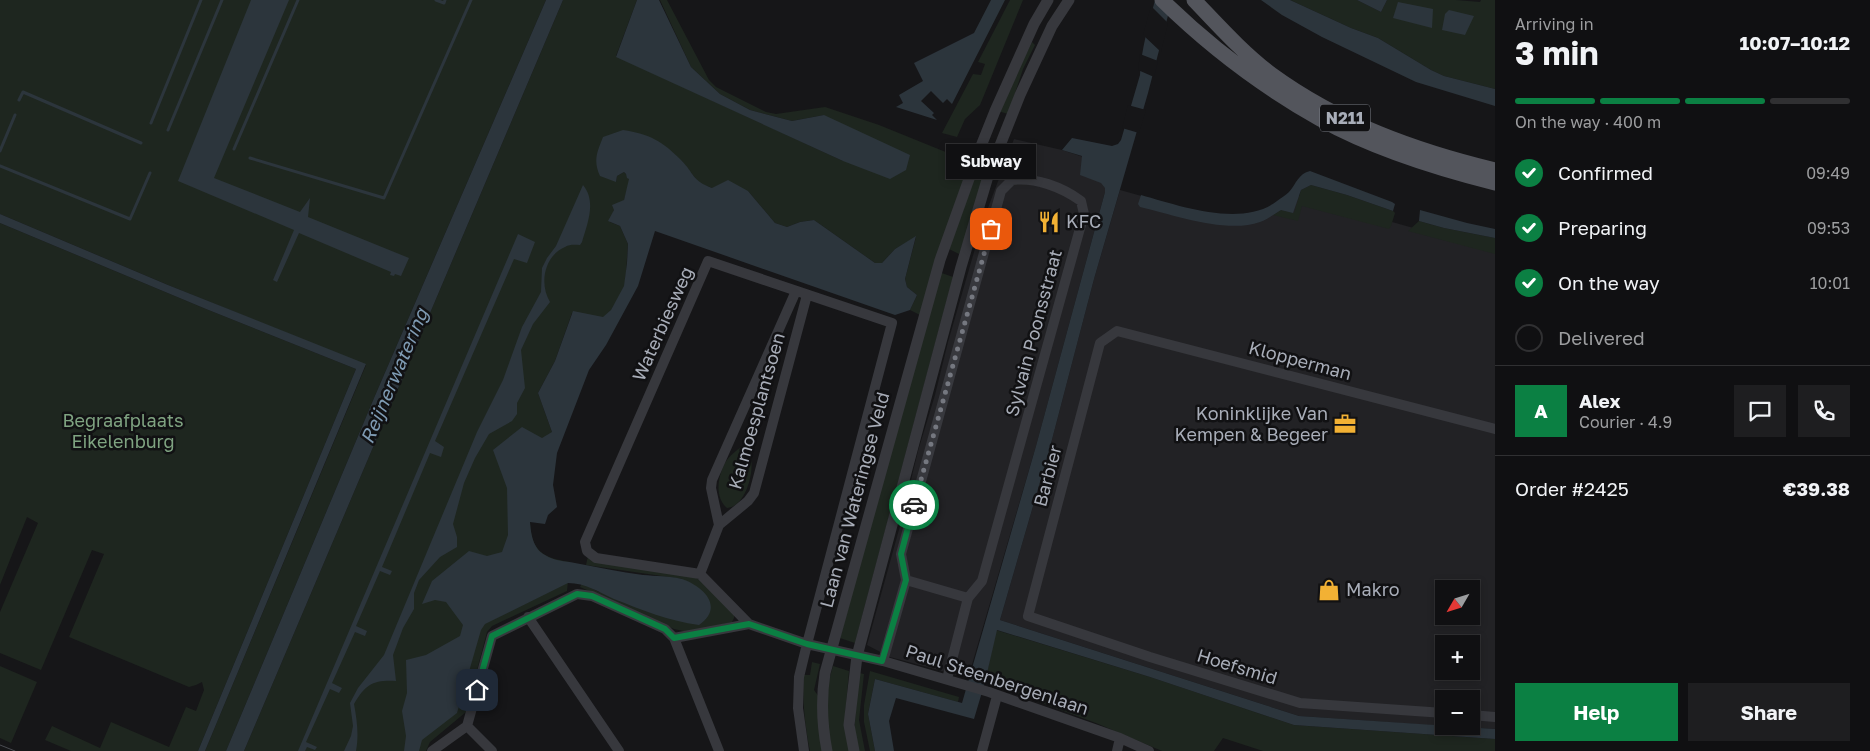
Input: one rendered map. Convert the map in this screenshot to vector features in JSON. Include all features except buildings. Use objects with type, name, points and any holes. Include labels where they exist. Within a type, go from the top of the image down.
[{"type":"main road","name":"N211","points":[[1162,0],[1213,46],[1267,85],[1321,119],[1373,144],[1495,183]]},
{"type":"main road","name":"N211","points":[[1194,0],[1231,38],[1270,73],[1321,106],[1373,132],[1424,150],[1495,170]]},
{"type":"street","name":"Laan van Wateringse Veld","points":[[827,751],[823,730],[822,692],[940,260],[995,111],[1034,24],[1048,0]]},
{"type":"street","points":[[854,751],[850,726],[857,656],[961,267],[989,173],[1020,95],[1052,26],[1068,0]]},
{"type":"street","name":"Sylvain Poonsstraat","points":[[882,661],[906,580],[901,554],[1001,191],[1012,180],[1026,178],[1068,191],[1081,201],[1084,214],[982,581],[968,598],[947,679]]},
{"type":"street","points":[[940,260],[961,267]]},
{"type":"street","name":"Waterbiesweg","points":[[700,574],[596,558],[587,550],[585,542],[708,261],[892,324]]},
{"type":"street","name":"Kalmoesplantsoen","points":[[719,525],[711,488],[712,480],[796,291]]},
{"type":"street","name":"Kalmoesplantsoen","points":[[700,574],[719,525],[748,501],[754,493],[807,295]]},
{"type":"street","name":"Laan van Wateringse Veld","points":[[804,751],[798,708],[798,685],[807,644],[892,324]]},
{"type":"street","name":"Klopperman","points":[[1100,343],[1117,331],[1495,429]]},
{"type":"street","name":"Barbier","points":[[1028,616],[1100,343]]},
{"type":"street","points":[[700,574],[749,624]]},
{"type":"street","points":[[906,580],[968,598]]},
{"type":"street","points":[[432,751],[467,726],[492,636],[577,594],[592,596],[665,629],[674,638],[719,751]]},
{"type":"street","name":"Hoefsmid","points":[[1028,616],[1150,657],[1300,703],[1435,713]]},
{"type":"street","points":[[528,617],[619,751]]},
{"type":"street","points":[[674,638],[749,624]]},
{"type":"street","name":"Paul Steenbergenlaan","points":[[749,624],[807,644],[882,661],[965,684],[1120,738],[1149,751]]},
{"type":"street","points":[[982,751],[993,694]]},
{"type":"street","points":[[1480,716],[1495,717]]},
{"type":"street","points":[[467,726],[492,751]]},
{"type":"street","points":[[1116,751],[1120,738]]},
{"type":"shaded area","points":[[1014,139],[1062,150],[1114,167],[1105,192],[1036,446],[968,678],[890,657],[867,645],[900,526],[918,451],[983,221]]},
{"type":"shaded area","points":[[1120,190],[1217,217],[1248,215],[1273,207],[1293,194],[1424,231],[1495,238],[1495,729],[1480,728],[1480,690],[1435,690],[1435,725],[1299,716],[1000,620],[1049,451],[1094,279]]},
{"type":"green space","points":[[0,0],[546,0],[374,398],[226,751],[205,751],[366,365],[168,285],[0,214]]},
{"type":"green space","points":[[563,0],[637,0],[616,56],[843,161],[824,115],[792,121],[750,110],[720,94],[691,67],[660,0],[667,0],[709,80],[716,87],[766,112],[776,114],[825,107],[879,125],[958,157],[967,170],[920,315],[910,310],[917,295],[907,287],[905,279],[916,237],[895,249],[882,263],[875,263],[814,220],[800,222],[787,227],[775,223],[748,191],[712,188],[699,183],[682,161],[603,137],[616,182],[617,176],[624,172],[630,179],[624,200],[614,210],[610,222],[620,226],[628,244],[625,287],[606,319],[572,313],[555,361],[538,393],[552,432],[530,522],[531,532],[533,540],[540,551],[552,558],[570,562],[567,591],[492,626],[487,632],[466,712],[430,742],[426,751],[244,751]]},
{"type":"green space","points":[[1010,0],[1023,0],[980,105],[965,119],[957,137],[942,133],[973,74],[981,75],[985,64],[978,62]]},
{"type":"green space","points":[[1290,0],[1357,0],[1381,12],[1387,0],[1480,2],[1481,0],[1495,0],[1495,89],[1444,76],[1378,38],[1351,28]]},
{"type":"green space","points":[[1032,42],[1035,45],[1023,69],[1008,114],[998,111]]},
{"type":"green space","points":[[979,158],[991,163],[959,254],[947,248]]},
{"type":"green space","points":[[1311,185],[1393,211],[1395,213],[1391,226],[1389,229],[1302,206],[1298,221],[1273,215],[1281,210],[1294,213],[1301,190]]},
{"type":"green space","points":[[1419,221],[1495,238],[1495,254],[1408,231]]},
{"type":"green space","name":"Begraafplaats Eikelenburg","points":[[0,223],[356,369],[198,751],[71,751],[45,740],[52,726],[100,748],[111,722],[169,747],[186,707],[196,711],[204,690],[202,682],[189,687],[69,637],[104,554],[92,550],[41,670],[0,653],[0,612],[38,523],[27,517],[0,585]]},
{"type":"green space","points":[[939,272],[953,277],[855,643],[840,638]]},
{"type":"green space","points":[[742,446],[746,446],[750,453],[751,472],[749,482],[741,500],[734,506],[727,508],[720,498],[719,480],[727,460]]},
{"type":"green space","points":[[588,556],[694,577],[704,582],[734,614],[734,618],[732,622],[688,632],[674,629],[580,587],[582,583],[599,592],[682,579],[586,565]]},
{"type":"green space","points":[[996,630],[1150,677],[1294,725],[1495,739],[1495,751],[1263,751],[1223,738],[1214,751],[1162,751],[1096,723],[985,682]]},
{"type":"green space","points":[[812,662],[820,664],[814,690],[819,697],[825,751],[810,751],[807,732],[803,685],[804,675],[810,675]]},
{"type":"green space","points":[[0,666],[37,682],[11,743],[0,738]]},
{"type":"green space","points":[[833,666],[849,671],[845,717],[851,751],[831,751],[826,715],[828,684]]},
{"type":"green space","points":[[870,671],[959,697],[958,702],[875,679],[868,714],[875,751],[870,751],[864,722],[864,705]]},
{"type":"green space","points":[[859,673],[864,674],[859,720],[865,751],[858,751],[854,733]]},
{"type":"water","points":[[251,0],[289,0],[214,178],[300,212],[310,198],[308,217],[409,258],[401,276],[390,275],[391,272],[299,233],[277,282],[273,280],[294,230],[178,181]]},
{"type":"water","name":"Reijnerwatering","points":[[546,0],[563,0],[244,751],[226,751],[374,398]]},
{"type":"water","points":[[637,0],[659,0],[691,67],[720,94],[750,110],[792,121],[824,115],[910,155],[906,170],[890,179],[843,161],[616,57]]},
{"type":"water","points":[[991,0],[1005,0],[952,104],[947,99],[943,103],[931,91],[921,101],[934,113],[932,115],[937,120],[896,107],[903,103],[899,95],[923,81],[914,63],[974,33]]},
{"type":"water","points":[[1155,0],[1172,0],[1148,93],[1094,279],[1049,451],[1000,620],[1299,716],[1435,725],[1435,735],[1294,725],[1150,677],[997,630],[974,719],[896,698],[889,721],[894,751],[875,751],[868,714],[875,679],[962,703],[1036,446],[1105,192],[1105,188],[1101,183],[1080,175],[1082,156],[1062,150],[1072,138],[1112,146],[1118,144],[1121,140],[1140,75],[1144,46]]},
{"type":"water","points":[[1261,0],[1290,0],[1351,28],[1378,38],[1444,76],[1495,89],[1495,106],[1416,82],[1322,37],[1282,15]]},
{"type":"water","points":[[1357,0],[1387,0],[1381,12]]},
{"type":"water","points":[[1398,2],[1433,9],[1432,28],[1393,18]]},
{"type":"water","points":[[1449,10],[1474,16],[1465,35],[1442,30],[1445,14]]},
{"type":"water","points":[[623,130],[648,136],[661,143],[681,160],[697,179],[705,185],[712,188],[728,180],[748,191],[775,223],[787,227],[800,222],[814,220],[875,263],[882,263],[895,249],[916,236],[905,279],[907,287],[917,295],[910,310],[895,315],[655,231],[638,286],[606,345],[589,370],[557,453],[553,485],[557,507],[548,515],[545,524],[530,522],[531,531],[533,541],[538,549],[548,557],[634,574],[677,578],[690,582],[703,592],[711,604],[707,618],[699,625],[666,618],[614,599],[586,586],[568,583],[485,624],[481,630],[457,713],[422,740],[419,751],[404,751],[406,736],[402,711],[407,693],[406,660],[426,655],[460,636],[463,625],[446,602],[435,600],[422,604],[432,581],[469,551],[487,556],[502,552],[508,535],[507,488],[493,450],[522,427],[542,438],[552,432],[538,393],[555,361],[573,311],[603,317],[611,310],[624,286],[628,244],[620,226],[608,221],[614,210],[612,205],[624,200],[629,179],[624,172],[617,176],[616,182],[600,176],[596,161],[603,137]]},
{"type":"water","points":[[1310,171],[1392,202],[1395,204],[1393,211],[1311,185],[1301,190],[1293,213],[1281,210],[1263,221],[1247,225],[1216,225],[1200,222],[1140,207],[1138,204],[1141,195],[1192,209],[1229,214],[1246,213],[1263,209],[1277,201],[1289,192],[1300,176]]},
{"type":"water","points":[[583,185],[589,199],[590,213],[582,242],[580,245],[571,245],[558,251],[548,264],[544,279],[550,302],[533,324],[521,350],[525,388],[517,403],[517,414],[512,421],[489,434],[475,458],[464,483],[453,524],[457,537],[457,547],[440,557],[419,580],[414,593],[414,609],[403,628],[393,655],[396,681],[381,681],[371,685],[358,697],[354,704],[357,728],[356,751],[344,751],[351,736],[353,726],[350,703],[358,688],[384,655],[477,432],[503,380],[522,327],[541,292],[542,268],[556,246]]},
{"type":"water","points":[[1420,210],[1495,229],[1495,238],[1419,221]]},
{"type":"water","points":[[0,214],[168,285],[366,364],[205,751],[198,751],[356,369],[0,223]]},
{"type":"water","points":[[518,234],[535,242],[527,263],[514,259],[435,441],[444,447],[441,457],[430,453],[382,567],[392,571],[390,575],[380,571],[356,626],[367,631],[365,636],[355,632],[332,683],[342,688],[339,693],[330,689],[306,742],[317,747],[315,750],[307,747],[305,751],[298,751]]},
{"type":"water","points":[[1480,728],[1495,729],[1495,739],[1438,735],[1480,735]]},
{"type":"pier","points":[[1151,6],[1168,23],[1161,52],[1143,35]]},
{"type":"pier","points":[[1140,54],[1158,61],[1154,77],[1138,70]]},
{"type":"pier","points":[[1128,105],[1146,110],[1139,133],[1122,128]]},
{"type":"waterway","points":[[151,123],[201,0]]},
{"type":"waterway","points":[[168,130],[222,0]]},
{"type":"waterway","points":[[234,149],[298,0]]},
{"type":"waterway","points":[[436,0],[444,3],[445,0]]},
{"type":"waterway","points":[[250,158],[384,198],[471,0]]},
{"type":"waterway","points":[[19,100],[23,92],[141,143]]},
{"type":"waterway","points":[[0,151],[15,115]]},
{"type":"waterway","points":[[0,166],[130,219],[150,173]]},
{"type":"tram line","points":[[0,745],[15,751]]},
{"type":"way so far","points":[[914,505],[991,229]]},
{"type":"place","name":"KFC","points":[[1049,222]]},
{"type":"place","name":"Subway","points":[[991,229]]},
{"type":"place","name":"Koninklijke Van Kempen & Begeer","points":[[1345,424]]},
{"type":"place","name":"Makro","points":[[1329,590]]},
{"type":"route","points":[[477,690],[492,636],[577,594],[592,596],[665,629],[674,638],[749,624],[807,644],[882,661],[906,580],[901,554],[914,505]]}]
